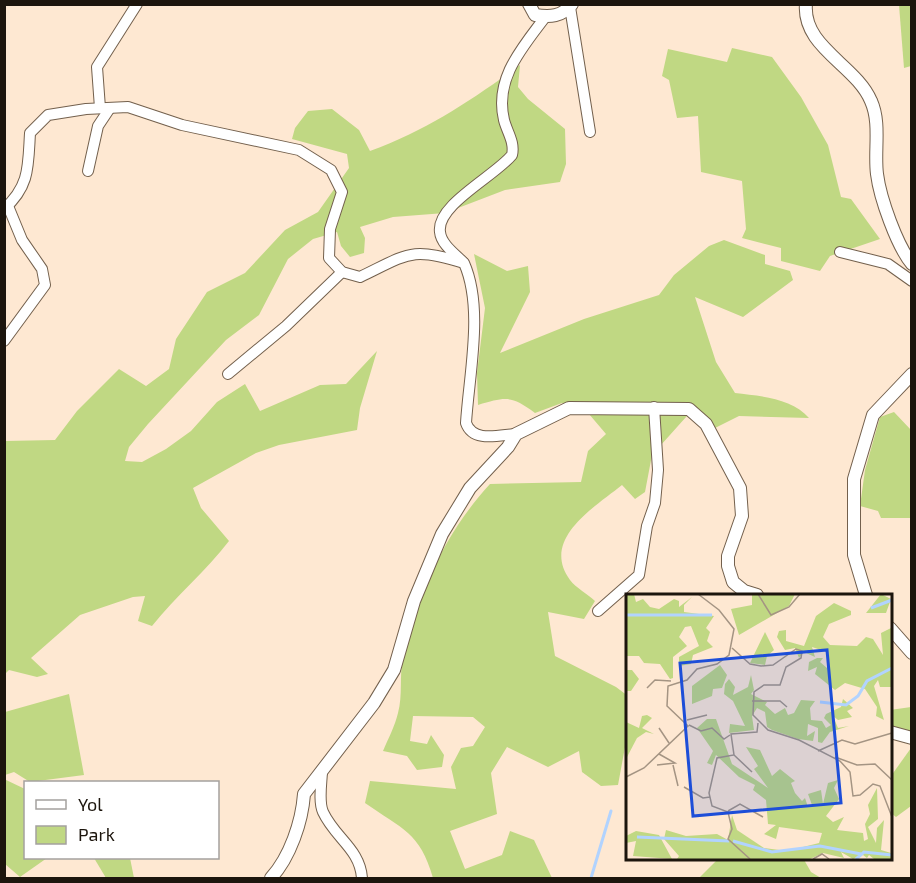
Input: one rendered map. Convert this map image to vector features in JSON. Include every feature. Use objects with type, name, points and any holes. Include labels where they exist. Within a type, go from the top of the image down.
[{"type":"street","points":[[88,171],[98,126],[105,108],[97,67],[137,4]]},
{"type":"street","points":[[529,4],[535,15],[552,17],[566,12],[571,6]]},
{"type":"street","points":[[806,4],[811,33],[849,71],[871,101],[875,125],[877,176],[890,217],[912,264]]},
{"type":"street","points":[[571,6],[590,132]]},
{"type":"street","points":[[546,16],[512,60],[502,91],[503,118],[514,147],[512,155],[464,197],[448,207],[440,221],[440,234],[444,242],[464,263],[472,282],[475,304],[466,423],[475,435],[516,434],[569,408],[689,409],[706,424],[740,488],[742,516],[728,556],[728,566],[734,582],[744,591],[754,594]]},
{"type":"street","points":[[4,341],[45,285],[45,278],[22,240],[6,207],[20,194],[29,164],[30,133],[48,115],[128,107],[182,125],[299,150],[331,170],[342,192],[330,229],[329,258],[342,272],[360,277],[410,254],[430,252],[464,263]]},
{"type":"street","points":[[840,252],[888,264],[912,281]]},
{"type":"street","points":[[228,374],[286,326],[342,272]]},
{"type":"street","points":[[866,594],[854,555],[854,479],[873,415],[912,374]]},
{"type":"street","points":[[598,611],[639,575],[647,526],[655,502],[658,470],[654,407]]},
{"type":"street","points":[[275,876],[299,820],[304,794],[374,703],[394,670],[414,601],[442,534],[470,488],[508,447],[516,434]]},
{"type":"street","points":[[892,629],[912,653]]},
{"type":"street","points":[[892,732],[912,738]]},
{"type":"street","points":[[322,770],[321,809],[337,834],[361,862],[362,879]]},
{"type":"green space","points":[[899,5],[911,5],[911,66],[904,68]]},
{"type":"green space","points":[[732,48],[772,57],[801,97],[828,145],[841,197],[851,199],[880,239],[830,256],[820,271],[781,261],[781,248],[742,238],[746,229],[742,181],[701,172],[698,116],[677,118],[669,80],[662,76],[668,49],[727,62]]},
{"type":"green space","points":[[520,65],[518,87],[528,99],[565,129],[566,164],[560,182],[505,190],[445,213],[393,217],[360,227],[365,238],[364,253],[350,257],[341,246],[337,232],[313,239],[288,259],[259,315],[226,340],[148,424],[129,447],[125,461],[142,462],[166,449],[191,431],[217,402],[245,384],[260,411],[320,385],[346,384],[377,351],[360,408],[357,430],[279,445],[256,453],[193,488],[201,508],[229,541],[152,626],[138,621],[145,596],[133,597],[80,615],[31,658],[48,674],[37,677],[9,670],[5,674],[5,441],[55,440],[77,411],[119,369],[146,386],[169,369],[176,339],[207,292],[245,273],[285,230],[318,212],[349,168],[347,154],[292,139],[295,128],[308,111],[332,109],[359,130],[370,151],[430,124],[484,91]]},
{"type":"green space","points":[[724,240],[765,255],[765,264],[790,271],[793,280],[743,317],[695,297],[716,362],[735,393],[785,402],[802,411],[809,418],[739,416],[715,428],[695,407],[652,455],[645,492],[635,499],[622,485],[598,503],[575,525],[566,538],[562,551],[563,565],[570,580],[595,601],[584,619],[548,612],[555,656],[616,687],[626,694],[626,742],[618,785],[601,786],[582,772],[579,751],[548,767],[507,747],[491,773],[497,814],[450,831],[465,869],[502,855],[510,831],[534,840],[552,878],[433,878],[416,841],[399,826],[365,803],[370,781],[456,789],[451,767],[461,748],[473,746],[485,727],[473,717],[413,716],[410,741],[427,744],[431,735],[444,755],[442,767],[417,770],[407,756],[383,751],[398,713],[403,658],[425,587],[447,543],[490,484],[581,482],[588,451],[606,434],[589,414],[562,403],[535,413],[520,403],[508,399],[478,405],[477,373],[485,308],[474,254],[507,271],[528,266],[530,292],[500,353],[584,319],[659,295],[674,275],[709,246]]},
{"type":"green space","points":[[894,412],[911,430],[911,522],[910,518],[881,518],[878,511],[860,506],[865,470],[880,417]]},
{"type":"green space","points":[[69,694],[84,775],[28,781],[14,772],[5,775],[5,712]]},
{"type":"green space","points":[[911,707],[911,742],[892,727],[892,710]]},
{"type":"green space","points":[[911,748],[911,806],[896,817],[892,814],[892,775]]},
{"type":"green space","points":[[4,779],[24,789],[24,859],[46,859],[20,877],[5,864]]},
{"type":"green space","points":[[95,859],[130,859],[134,878],[106,878]]},
{"type":"green space","points":[[718,859],[804,859],[811,872],[821,878],[699,878]]},
{"type":"waterway","points":[[591,878],[611,811]]}]
